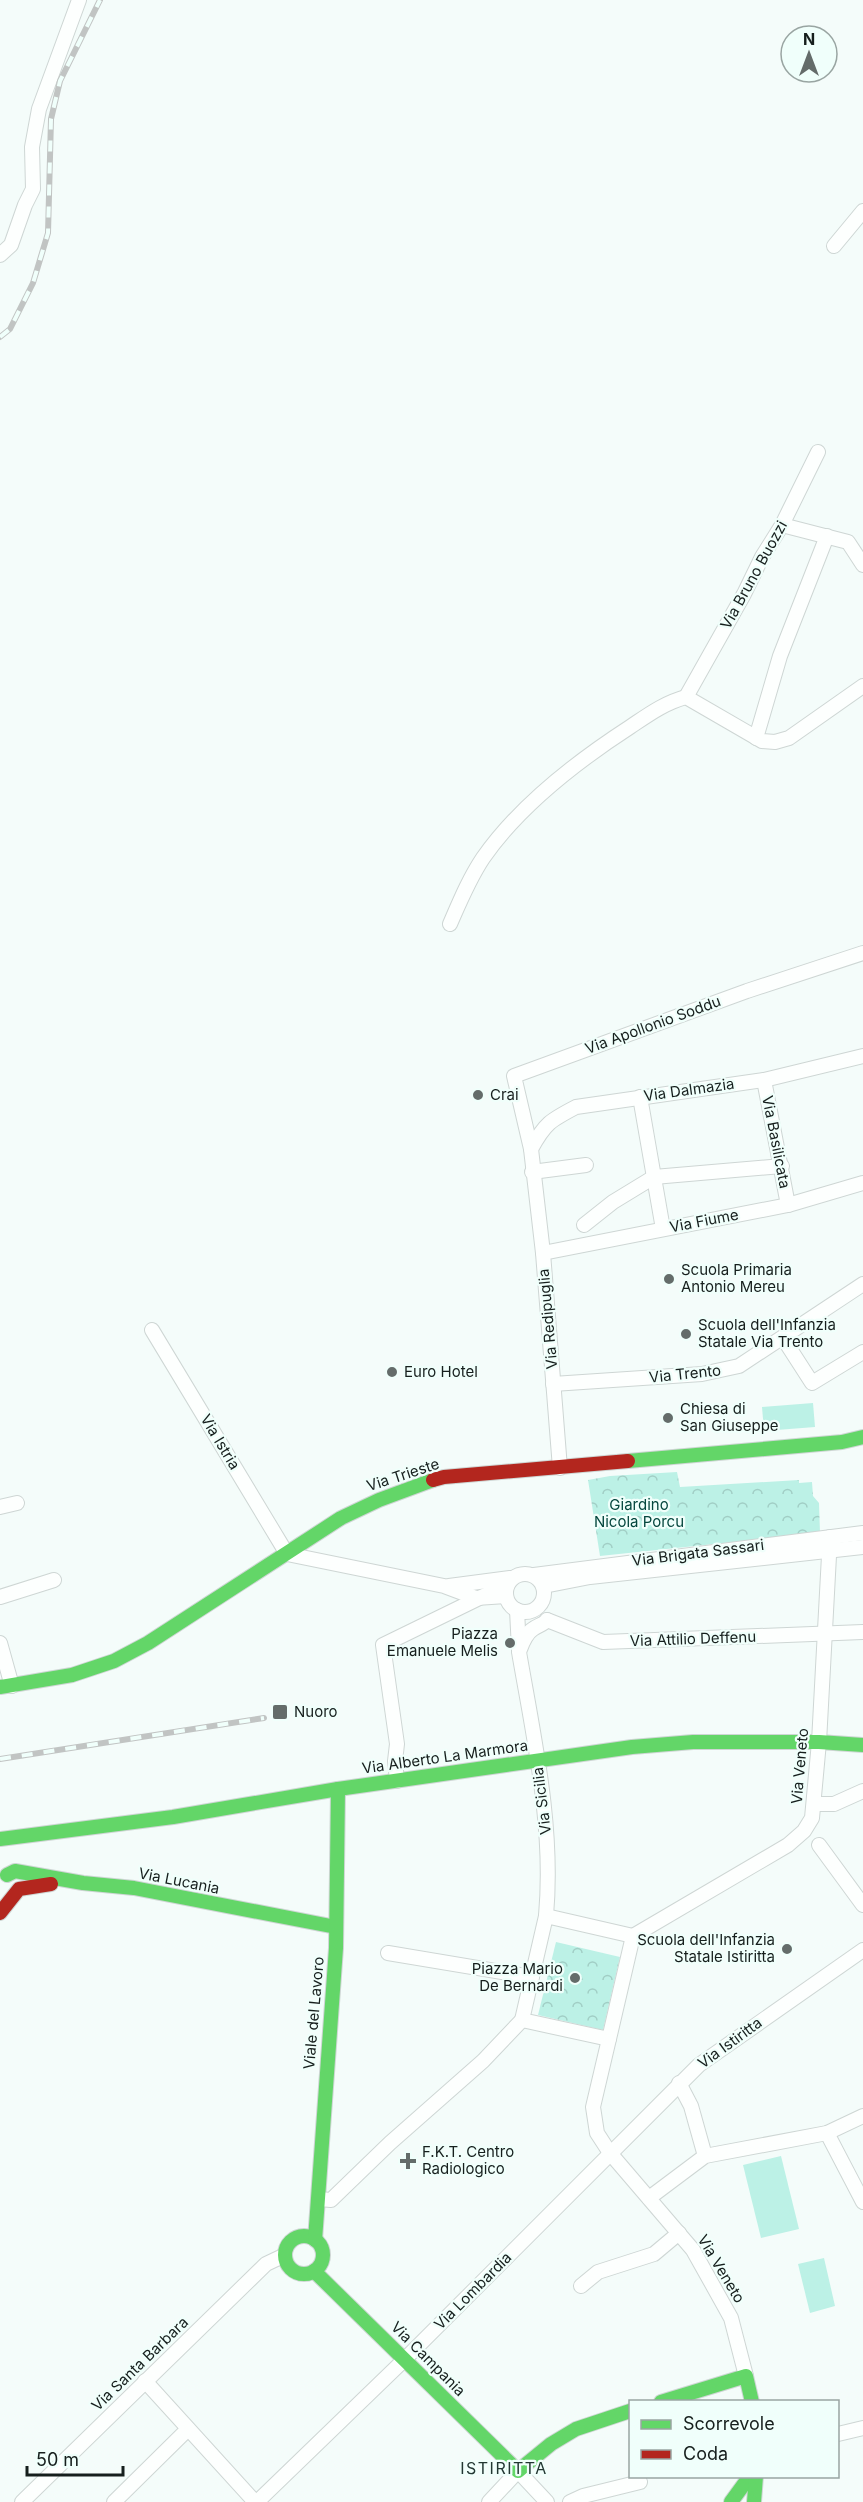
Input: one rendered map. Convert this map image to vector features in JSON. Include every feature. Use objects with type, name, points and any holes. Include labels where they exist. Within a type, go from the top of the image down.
[{"type":"street","points":[[0,255],[11,245],[33,189],[32,147],[39,109],[79,0]]},
{"type":"street","points":[[834,246],[863,211]]},
{"type":"street","name":"Via Bruno Buozzi","points":[[686,697],[744,594],[762,557],[782,525],[818,452]]},
{"type":"street","points":[[782,525],[848,542],[863,565]]},
{"type":"street","points":[[756,738],[780,656],[827,536]]},
{"type":"street","points":[[450,924],[467,885],[484,857],[514,821],[567,772],[603,744],[668,702],[686,697],[756,738],[775,742],[789,738],[863,686]]},
{"type":"street","name":"Via Apollonio Soddu","points":[[531,1149],[514,1076],[747,991],[863,954]]},
{"type":"street","name":"Via Dalmazia","points":[[531,1149],[550,1120],[576,1107],[764,1080],[863,1056]]},
{"type":"street","name":"Via Basilicata","points":[[764,1080],[788,1205]]},
{"type":"street","points":[[640,1097],[663,1229]]},
{"type":"street","name":"Via Redipuglia","points":[[531,1149],[543,1252],[560,1467]]},
{"type":"street","points":[[532,1172],[586,1165]]},
{"type":"street","points":[[584,1225],[613,1202],[654,1177],[782,1166]]},
{"type":"street","name":"Via Fiume","points":[[543,1252],[788,1205],[863,1183]]},
{"type":"street","name":"Via Trento","points":[[553,1384],[719,1372],[739,1366],[863,1284]]},
{"type":"street","name":"Via Istria","points":[[152,1330],[287,1554]]},
{"type":"street","points":[[783,1338],[812,1383],[863,1352]]},
{"type":"street","name":"Via Trieste","points":[[6,1687],[72,1675],[114,1661],[148,1643],[367,1504],[444,1477],[842,1443],[863,1437]]},
{"type":"street","points":[[0,1507],[17,1503]]},
{"type":"street","name":"Via Brigata Sassari","points":[[534,1575],[863,1533]]},
{"type":"street","name":"Via Veneto","points":[[633,1936],[788,1845],[804,1831],[813,1818],[830,1537]]},
{"type":"street","name":"Via Brigata Sassari","points":[[544,1586],[590,1577],[863,1547]]},
{"type":"street","points":[[287,1554],[444,1586],[476,1598]]},
{"type":"street","points":[[397,1782],[395,1761],[397,1744],[383,1645],[476,1598],[509,1586],[523,1573],[534,1575],[544,1586],[543,1601],[547,1620],[545,1624],[532,1629],[524,1639],[519,1652]]},
{"type":"street","points":[[0,1597],[54,1580]]},
{"type":"street","points":[[444,1586],[509,1586]]},
{"type":"street","points":[[509,1586],[511,1605],[517,1610],[530,1611],[537,1608],[543,1601]]},
{"type":"street","name":"Via Sicilia","points":[[517,1610],[519,1652],[546,1818],[550,1877],[546,1916]]},
{"type":"street","name":"Via Attilio Deffenu","points":[[547,1620],[603,1642],[863,1632]]},
{"type":"street","points":[[0,1643],[6,1687]]},
{"type":"street","name":"Via Alberto La Marmora","points":[[0,1839],[173,1817],[338,1789],[632,1747],[693,1742],[819,1742],[863,1745]]},
{"type":"street","name":"Viale del Lavoro","points":[[315,2240],[336,1948],[338,1789]]},
{"type":"street","points":[[814,1804],[834,1804],[863,1791]]},
{"type":"street","points":[[819,1845],[861,1898]]},
{"type":"street","points":[[0,1897],[6,1866]]},
{"type":"street","name":"Via Lucania","points":[[6,1866],[84,1883],[134,1888],[336,1927]]},
{"type":"street","points":[[0,1914],[20,1889],[34,1885],[84,1883]]},
{"type":"street","points":[[319,2199],[331,2200],[341,2193],[390,2143],[483,2061],[522,2020],[546,1916],[633,1936],[609,2039],[522,2020]]},
{"type":"street","name":"Via Istiritta","points":[[610,2153],[679,2083],[720,2048],[863,1950]]},
{"type":"street","points":[[388,1953],[532,1977]]},
{"type":"street","name":"Via Veneto","points":[[609,2039],[593,2107],[597,2133],[610,2153],[693,2250],[731,2318],[752,2400]]},
{"type":"street","points":[[679,2083],[691,2106],[705,2156]]},
{"type":"street","points":[[649,2198],[705,2156],[827,2133],[863,2116]]},
{"type":"street","points":[[827,2133],[863,2202]]},
{"type":"street","name":"Via Lombardia","points":[[256,2502],[405,2359],[610,2153]]},
{"type":"street","points":[[580,2286],[598,2272],[654,2254],[679,2233]]},
{"type":"street","name":"Via Santa Barbara","points":[[22,2502],[266,2264],[285,2255],[286,2249],[293,2240],[304,2236],[315,2240]]},
{"type":"street","points":[[285,2255],[288,2266],[297,2273],[314,2271],[319,2267],[323,2256],[315,2240]]},
{"type":"street","name":"Via Campania","points":[[314,2271],[518,2471]]},
{"type":"street","points":[[668,2400],[746,2376]]},
{"type":"street","points":[[145,2381],[256,2502]]},
{"type":"street","points":[[489,2502],[518,2471],[551,2444],[576,2429],[629,2411]]},
{"type":"street","points":[[839,2434],[863,2428]]},
{"type":"street","points":[[114,2502],[188,2429]]},
{"type":"street","points":[[518,2471],[547,2502]]},
{"type":"street","points":[[731,2502],[749,2478]]},
{"type":"street","points":[[754,2502],[756,2478]]},
{"type":"street","points":[[570,2502],[583,2496],[640,2482]]},
{"type":"green space","points":[[813,1403],[815,1427],[764,1431],[762,1407]]},
{"type":"green space","name":"Giardino Nicola Porcu","points":[[677,1472],[680,1487],[799,1480],[799,1483],[812,1482],[813,1496],[819,1503],[820,1533],[600,1556],[588,1480],[610,1476]]},
{"type":"green space","points":[[556,1942],[620,1957],[603,2030],[538,2015]]},
{"type":"green space","points":[[781,2156],[799,2229],[761,2238],[743,2165]]},
{"type":"green space","points":[[824,2258],[835,2306],[810,2313],[798,2264]]},
{"type":"railway","points":[[0,337],[10,329],[33,283],[48,233],[51,119],[60,81],[100,0]]},
{"type":"railway","points":[[0,1759],[264,1718]]},
{"type":"traffic: fast","points":[[628,1461],[842,1442],[863,1437]]},
{"type":"traffic: fast","points":[[0,1687],[72,1675],[114,1661],[148,1643],[341,1518],[379,1500],[433,1480]]},
{"type":"traffic: fast","points":[[0,1839],[173,1817],[338,1789],[632,1747],[693,1742],[819,1742],[863,1745]]},
{"type":"traffic: fast","points":[[315,2240],[336,1948],[338,1789]]},
{"type":"traffic: fast","points":[[7,1875],[15,1871],[83,1883],[134,1888],[336,1927]]},
{"type":"traffic: fast","points":[[304,2236],[317,2242],[323,2255],[317,2268],[304,2274],[291,2268],[285,2255],[291,2242],[304,2236]]},
{"type":"traffic: fast","points":[[314,2271],[518,2471],[551,2444],[576,2429],[629,2411]]},
{"type":"traffic: fast","points":[[668,2400],[746,2376],[752,2400]]},
{"type":"traffic: fast","points":[[731,2502],[749,2478]]},
{"type":"traffic: fast","points":[[754,2502],[756,2478]]},
{"type":"traffic: jam","points":[[433,1480],[444,1477],[628,1461]]},
{"type":"traffic: jam","points":[[0,1913],[19,1889],[51,1884]]},
{"type":"place","name":"Crai","points":[[478,1095]]},
{"type":"place","name":"Scuola Primaria Antonio Mereu","points":[[669,1279]]},
{"type":"place","name":"Scuola dell'Infanzia Statale Via Trento","points":[[686,1334]]},
{"type":"place","name":"Euro Hotel","points":[[392,1372]]},
{"type":"place","name":"Chiesa di San Giuseppe","points":[[668,1418]]},
{"type":"place","name":"Piazza Emanuele Melis","points":[[510,1643]]},
{"type":"place","name":"Nuoro","points":[[280,1712]]},
{"type":"place","name":"Scuola dell'Infanzia Statale Istiritta","points":[[787,1949]]},
{"type":"place","name":"Piazza Mario De Bernardi","points":[[575,1978]]},
{"type":"place","name":"F.K.T. Centro Radiologico","points":[[408,2161]]},
{"type":"district","name":"ISTIRITTA","points":[[504,2468]]}]
